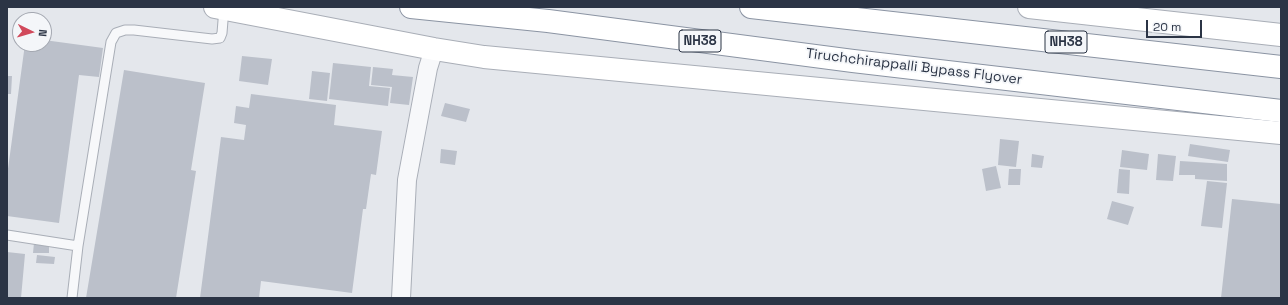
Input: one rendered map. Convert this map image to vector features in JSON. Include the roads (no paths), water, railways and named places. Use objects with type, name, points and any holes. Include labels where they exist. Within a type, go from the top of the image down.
[{"type":"main road","points":[[220,7],[434,49],[484,57],[1281,133]]},
{"type":"main road","name":"Tiruchchirappalli Bypass Flyover","points":[[411,7],[548,21],[853,61],[1281,110]]},
{"type":"main road","name":"NH38","points":[[751,7],[1281,67]]},
{"type":"main road","points":[[1029,7],[1058,8],[1281,35]]},
{"type":"street","points":[[401,298],[407,180],[428,68],[434,49]]},
{"type":"lane","points":[[72,298],[78,246],[111,42],[116,33],[126,30],[212,39],[220,38],[222,34],[220,7]]},
{"type":"lane","points":[[7,235],[78,246]]}]
